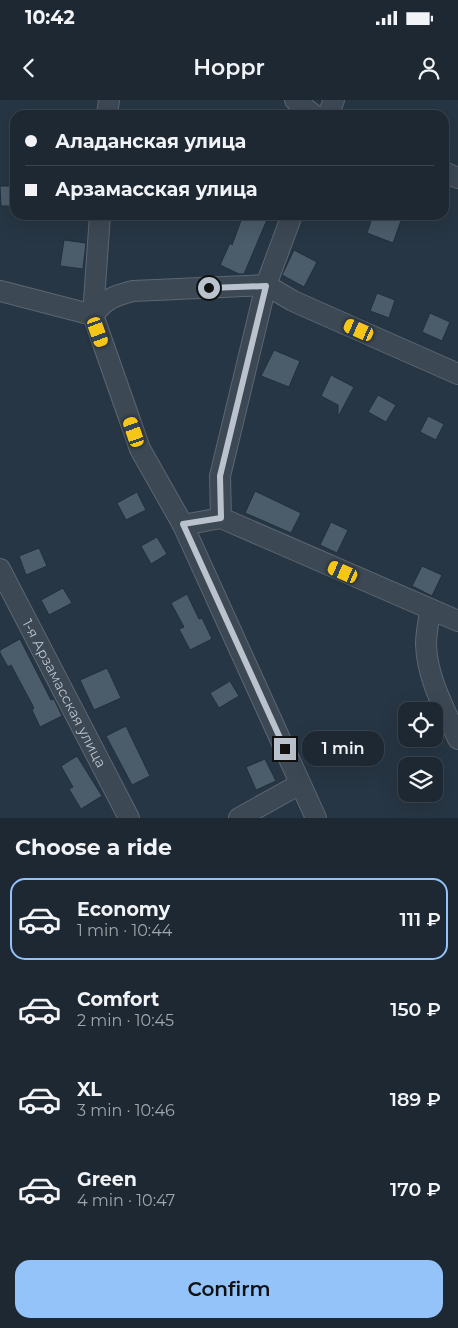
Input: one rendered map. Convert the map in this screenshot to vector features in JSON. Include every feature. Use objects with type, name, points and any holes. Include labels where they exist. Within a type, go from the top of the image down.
[{"type":"street","points":[[296,100],[308,110]]},
{"type":"street","points":[[100,220],[92,315],[140,449],[183,524],[316,818]]},
{"type":"street","points":[[221,518],[220,476],[266,286],[290,220]]},
{"type":"street","points":[[92,315],[102,303],[114,295],[133,291],[266,286],[458,374]]},
{"type":"street","points":[[0,292],[92,315]]},
{"type":"street","points":[[183,524],[221,518],[458,621]]},
{"type":"street","name":"1-я Арзамасская улица","points":[[0,568],[129,818]]},
{"type":"street","points":[[430,610],[426,642],[428,665],[434,686],[458,739]]},
{"type":"street","points":[[239,818],[300,784]]},
{"type":"building","points":[[0,186],[10,186],[10,206],[1,206]]},
{"type":"building","points":[[241,220],[267,220],[244,274],[239,274],[220,265],[230,243],[232,245]]},
{"type":"building","points":[[371,220],[401,220],[393,243],[367,233]]},
{"type":"building","points":[[64,240],[86,243],[83,269],[60,266]]},
{"type":"building","points":[[294,250],[317,262],[304,287],[282,275]]},
{"type":"building","points":[[377,293],[395,300],[389,318],[370,311]]},
{"type":"building","points":[[430,313],[450,322],[442,341],[422,332]]},
{"type":"building","points":[[274,350],[300,361],[289,387],[261,376]]},
{"type":"building","points":[[331,375],[354,387],[338,417],[338,405],[321,396]]},
{"type":"building","points":[[378,395],[396,405],[386,422],[368,412]]},
{"type":"building","points":[[428,416],[444,424],[436,440],[420,432]]},
{"type":"building","points":[[255,491],[301,513],[291,533],[245,513]]},
{"type":"building","points":[[137,492],[146,510],[126,520],[117,503]]},
{"type":"building","points":[[331,522],[348,530],[337,553],[320,545]]},
{"type":"building","points":[[157,537],[167,554],[151,564],[141,546]]},
{"type":"building","points":[[39,548],[47,566],[26,575],[19,556]]},
{"type":"building","points":[[422,566],[442,575],[432,596],[412,586]]},
{"type":"building","points":[[63,588],[72,603],[49,615],[41,600]]},
{"type":"building","points":[[187,594],[199,619],[202,618],[212,639],[190,650],[179,629],[184,627],[171,603]]},
{"type":"building","points":[[20,639],[51,700],[54,699],[62,716],[40,727],[32,710],[34,708],[11,665],[8,667],[0,653],[0,650]]},
{"type":"building","points":[[107,668],[121,698],[94,710],[80,680]]},
{"type":"building","points":[[230,681],[239,696],[219,708],[210,693]]},
{"type":"building","points":[[126,726],[150,776],[132,785],[106,736]]},
{"type":"building","points":[[77,756],[102,796],[81,809],[69,789],[73,787],[61,766]]},
{"type":"building","points":[[265,759],[276,781],[256,790],[246,767]]},
{"type":"route","points":[[209,288],[266,286],[220,476],[221,518],[183,524],[285,749]]}]
